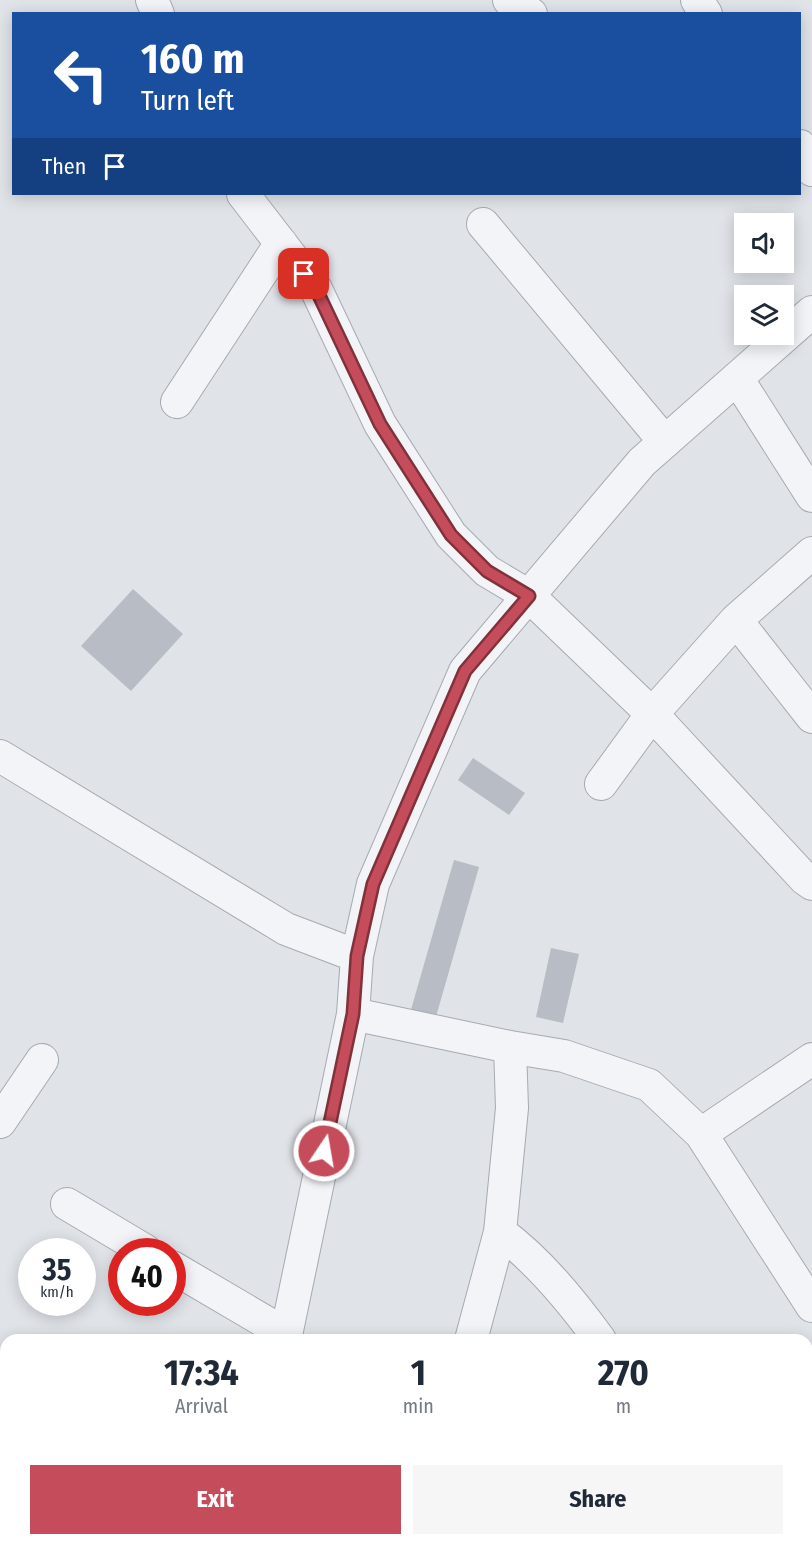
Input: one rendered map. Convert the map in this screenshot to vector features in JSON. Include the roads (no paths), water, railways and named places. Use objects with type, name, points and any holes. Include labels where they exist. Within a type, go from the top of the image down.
[{"type":"street","points":[[508,0],[528,12]]},
{"type":"street","points":[[244,195],[316,289],[380,424],[451,535],[487,571],[529,596],[652,714],[812,884]]},
{"type":"street","points":[[483,224],[665,442]]},
{"type":"street","points":[[177,402],[281,243]]},
{"type":"street","points":[[286,1334],[353,1014],[357,956],[373,884],[465,671],[642,462],[812,312]]},
{"type":"street","points":[[737,378],[812,496]]},
{"type":"street","points":[[600,784],[652,714],[736,620],[812,554]]},
{"type":"street","points":[[736,620],[812,717]]},
{"type":"street","points":[[1,761],[286,929],[357,956]]},
{"type":"street","points":[[353,1014],[564,1056],[649,1085],[701,1134],[802,1265],[812,1306]]},
{"type":"street","points":[[473,1334],[500,1233],[512,1108],[510,1047]]},
{"type":"street","points":[[701,1134],[812,1059]]},
{"type":"street","points":[[0,1122],[42,1060]]},
{"type":"street","points":[[67,1204],[124,1238]]},
{"type":"street","points":[[500,1233],[523,1250],[596,1334]]},
{"type":"street","points":[[186,1276],[280,1334]]}]
